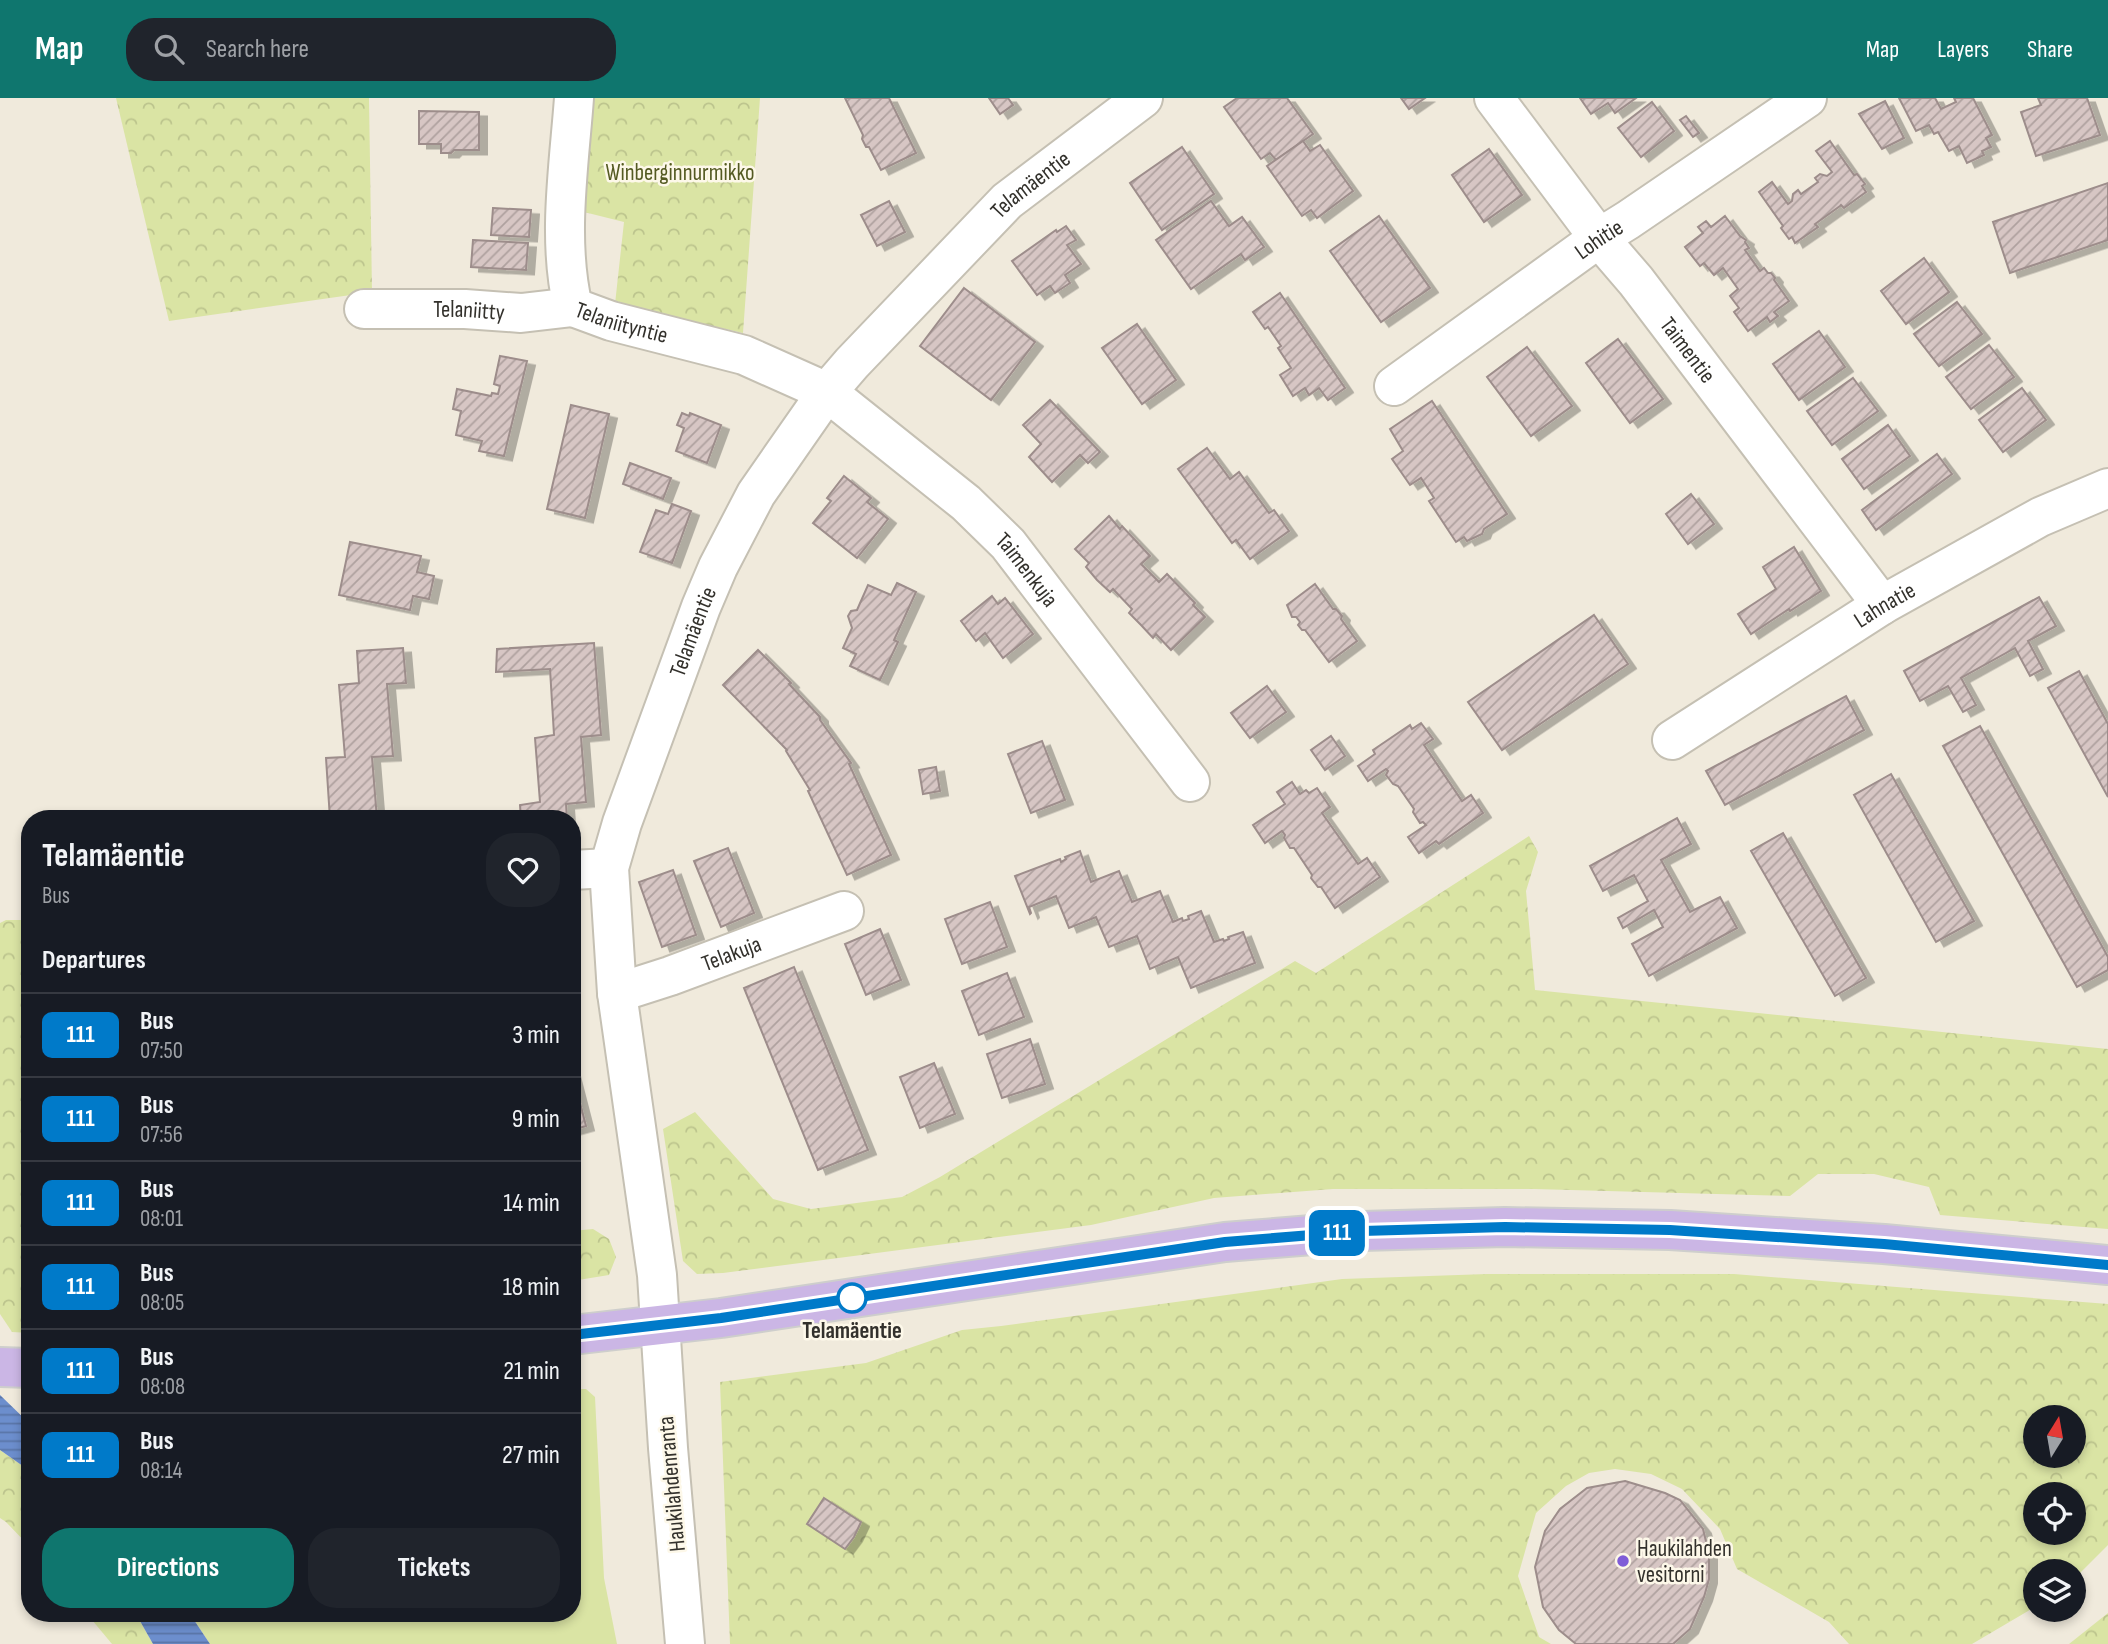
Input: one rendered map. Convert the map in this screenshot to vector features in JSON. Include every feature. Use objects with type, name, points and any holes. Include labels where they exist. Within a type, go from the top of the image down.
[{"type":"main road","points":[[581,1334],[734,1316],[1225,1242],[1362,1231],[1505,1227],[1670,1230],[1884,1244],[2108,1265]]},
{"type":"main road","points":[[0,1367],[21,1368]]},
{"type":"street","name":"Telaniityntie","points":[[574,98],[565,236],[566,281],[573,307],[611,321],[744,355],[827,392]]},
{"type":"street","name":"Telamäentie","points":[[660,1325],[657,1275],[617,993],[591,869],[627,810],[718,567],[756,494],[827,392],[1007,201],[1143,98]]},
{"type":"street","name":"Taimentie","points":[[1494,98],[1598,238],[1636,281],[1881,605]]},
{"type":"street","name":"Lohitie","points":[[1394,386],[1598,238],[1807,98]]},
{"type":"street","name":"Telaniitty","points":[[364,309],[465,309],[521,313],[573,307]]},
{"type":"street","name":"Taimenkuja","points":[[827,392],[966,503],[1008,544],[1190,782]]},
{"type":"street","name":"Lahnatie","points":[[1672,740],[1881,605],[2040,517],[2108,488]]},
{"type":"street","name":"Telakuja","points":[[617,993],[844,911]]},
{"type":"street","name":"Haukilahdenranta","points":[[660,1325],[685,1644]]},
{"type":"green space","points":[[116,98],[369,98],[372,292],[169,321]]},
{"type":"green space","name":"Winberginnurmikko","points":[[593,98],[760,98],[743,333],[615,304],[624,222],[580,211]]},
{"type":"green space","points":[[1529,836],[1538,852],[1526,891],[1535,990],[2108,1049],[2108,1229],[1940,1215],[1929,1187],[1874,1174],[1818,1174],[1790,1196],[1534,1189],[1333,1189],[1214,1198],[1091,1225],[723,1273],[697,1274],[683,1261],[663,1129],[695,1112],[773,1199],[811,1209],[902,1197],[940,1177],[1295,961],[1316,973]]},
{"type":"green space","points":[[6,920],[21,920],[21,1332],[12,1332],[0,1314],[0,923]]},
{"type":"green space","points":[[593,1229],[609,1239],[616,1257],[609,1275],[581,1280],[581,1230]]},
{"type":"green space","points":[[1487,1274],[1734,1274],[2108,1304],[2108,1545],[2086,1567],[2086,1559],[2023,1559],[2023,1614],[1972,1644],[1849,1644],[1829,1622],[1737,1569],[1720,1529],[1682,1489],[1651,1474],[1615,1469],[1589,1473],[1566,1486],[1536,1513],[1518,1576],[1539,1637],[1551,1644],[730,1644],[720,1382],[866,1363],[962,1330],[1342,1279]]},
{"type":"green space","points":[[581,1389],[586,1389],[595,1397],[604,1578],[617,1644],[210,1644],[195,1622],[581,1622]]},
{"type":"green space","points":[[0,1450],[21,1465],[21,1538],[0,1518]]},
{"type":"green space","points":[[2108,1613],[2108,1644],[2069,1644]]},
{"type":"green space","points":[[94,1622],[141,1622],[153,1644],[112,1644]]},
{"type":"water","points":[[0,1395],[21,1415],[21,1465],[0,1450]]},
{"type":"water","points":[[141,1622],[195,1622],[210,1644],[153,1644]]},
{"type":"building","points":[[845,98],[889,98],[916,153],[881,170],[862,139],[863,135]]},
{"type":"building","points":[[989,98],[1008,98],[1013,105],[1000,114]]},
{"type":"building","points":[[1237,98],[1287,98],[1313,134],[1276,160],[1270,153],[1261,159],[1224,107]]},
{"type":"building","points":[[1401,98],[1425,98],[1409,109]]},
{"type":"building","points":[[1580,98],[1636,98],[1615,113],[1608,103],[1591,114]]},
{"type":"building","points":[[1899,98],[1935,98],[1941,109],[1956,102],[1954,98],[1973,98],[1992,135],[1986,138],[1991,147],[1982,151],[1984,155],[1967,163],[1959,146],[1949,151],[1938,132],[1934,134],[1929,125],[1916,131]]},
{"type":"building","points":[[2038,98],[2087,98],[2100,135],[2036,156],[2021,112],[2041,105]]},
{"type":"building","points":[[1885,101],[1904,138],[1882,149],[1859,114]]},
{"type":"building","points":[[1652,102],[1674,131],[1641,157],[1618,128]]},
{"type":"building","points":[[419,111],[479,112],[479,150],[441,153],[441,144],[419,144]]},
{"type":"building","points":[[1686,116],[1699,133],[1693,137],[1680,120]]},
{"type":"building","points":[[1303,141],[1310,151],[1320,145],[1353,191],[1317,218],[1311,210],[1302,216],[1267,166]]},
{"type":"building","points":[[1830,141],[1854,175],[1857,174],[1865,184],[1862,186],[1866,192],[1844,208],[1841,205],[1815,224],[1818,227],[1795,243],[1781,228],[1783,226],[1759,192],[1772,182],[1788,204],[1798,190],[1801,194],[1818,182],[1815,178],[1820,174],[1827,176],[1832,172],[1816,151]]},
{"type":"building","points":[[1182,147],[1214,194],[1162,230],[1130,183]]},
{"type":"building","points":[[1489,149],[1522,195],[1484,222],[1452,175]]},
{"type":"building","points":[[2108,183],[2108,240],[2010,273],[1993,222]]},
{"type":"building","points":[[889,201],[905,232],[877,246],[861,215]]},
{"type":"building","points":[[1211,201],[1229,226],[1242,217],[1264,247],[1245,260],[1241,254],[1191,289],[1156,240]]},
{"type":"building","points":[[493,208],[531,210],[529,237],[491,235]]},
{"type":"building","points":[[1379,216],[1430,288],[1381,322],[1330,251]]},
{"type":"building","points":[[1725,216],[1746,240],[1749,248],[1745,250],[1760,271],[1764,268],[1771,273],[1789,301],[1774,312],[1778,316],[1770,322],[1767,317],[1748,331],[1734,312],[1739,308],[1730,296],[1738,289],[1723,268],[1714,275],[1704,263],[1700,266],[1685,247],[1703,233],[1698,227],[1706,221],[1711,227]]},
{"type":"building","points":[[1066,226],[1076,240],[1067,245],[1081,264],[1065,275],[1070,283],[1055,293],[1050,286],[1037,295],[1012,261]]},
{"type":"building","points":[[473,240],[528,243],[526,270],[471,267]]},
{"type":"building","points":[[1924,258],[1949,292],[1906,324],[1881,291]]},
{"type":"building","points":[[964,288],[1035,342],[991,400],[920,346]]},
{"type":"building","points":[[1280,293],[1345,388],[1328,400],[1319,388],[1309,395],[1305,388],[1293,396],[1280,375],[1291,368],[1278,348],[1281,346],[1253,312]]},
{"type":"building","points":[[1957,302],[1982,334],[1939,366],[1914,334]]},
{"type":"building","points":[[1137,324],[1176,380],[1142,404],[1102,348]]},
{"type":"building","points":[[1819,331],[1845,367],[1799,400],[1773,364]]},
{"type":"building","points":[[1618,339],[1663,399],[1630,423],[1586,363]]},
{"type":"building","points":[[1989,345],[2014,377],[1971,409],[1946,377]]},
{"type":"building","points":[[1527,347],[1572,406],[1531,436],[1487,377]]},
{"type":"building","points":[[500,356],[527,361],[504,456],[479,451],[482,441],[456,435],[461,411],[453,409],[457,389],[491,396],[492,393],[498,394],[500,386],[494,384]]},
{"type":"building","points":[[1853,378],[1878,411],[1832,445],[1807,411]]},
{"type":"building","points":[[2022,388],[2046,420],[2003,452],[1979,420]]},
{"type":"building","points":[[1050,400],[1100,452],[1088,463],[1080,455],[1052,482],[1029,457],[1041,444],[1023,425]]},
{"type":"building","points":[[1432,401],[1507,514],[1484,529],[1482,534],[1467,541],[1464,537],[1456,542],[1429,501],[1434,498],[1421,478],[1410,485],[1392,459],[1403,451],[1390,429]]},
{"type":"building","points":[[571,405],[609,414],[585,518],[547,509]]},
{"type":"building","points":[[682,413],[689,416],[690,413],[721,425],[707,463],[676,451],[684,428],[677,425]]},
{"type":"building","points":[[1888,425],[1910,456],[1864,489],[1842,459]]},
{"type":"building","points":[[1207,448],[1230,479],[1239,472],[1269,513],[1274,510],[1289,531],[1250,559],[1236,540],[1232,543],[1178,469]]},
{"type":"building","points":[[1937,454],[1952,474],[1876,530],[1862,510]]},
{"type":"building","points":[[630,463],[671,478],[663,499],[623,484]]},
{"type":"building","points":[[844,476],[871,498],[867,502],[888,519],[857,558],[813,523],[831,501],[827,498]]},
{"type":"building","points":[[1691,494],[1714,524],[1688,544],[1666,514]]},
{"type":"building","points":[[672,504],[691,511],[672,563],[640,552],[656,510],[668,514]]},
{"type":"building","points":[[1109,516],[1150,556],[1141,564],[1159,582],[1167,574],[1205,617],[1171,650],[1156,634],[1153,638],[1129,613],[1132,609],[1113,589],[1110,592],[1097,580],[1086,567],[1089,563],[1075,549]]},
{"type":"building","points":[[350,542],[421,556],[417,572],[434,576],[429,599],[413,596],[410,610],[339,595]]},
{"type":"building","points":[[1794,547],[1821,591],[1751,634],[1738,614],[1776,589],[1763,567]]},
{"type":"building","points":[[897,583],[916,592],[894,640],[898,642],[880,680],[850,666],[856,654],[843,648],[852,628],[848,616],[851,611],[857,610],[868,585],[891,595]]},
{"type":"building","points":[[1315,584],[1333,609],[1342,616],[1341,619],[1357,641],[1329,662],[1305,630],[1298,625],[1300,622],[1296,617],[1292,617],[1287,605]]},
{"type":"building","points":[[992,596],[998,604],[1005,598],[1033,634],[1003,658],[985,633],[976,641],[961,621]]},
{"type":"building","points":[[2039,597],[2056,626],[2028,641],[2043,669],[2030,676],[2015,648],[1961,678],[1976,705],[1963,712],[1948,686],[1920,701],[1904,671]]},
{"type":"building","points":[[1594,615],[1628,664],[1502,750],[1468,702]]},
{"type":"building","points":[[594,643],[601,735],[581,737],[586,802],[566,804],[566,810],[520,810],[520,805],[540,802],[535,738],[554,735],[550,669],[496,672],[497,649]]},
{"type":"building","points":[[403,648],[406,683],[387,684],[393,756],[372,757],[376,810],[329,810],[326,758],[345,757],[339,685],[359,683],[357,651]]},
{"type":"building","points":[[758,650],[820,717],[851,763],[849,764],[891,855],[847,875],[808,791],[810,790],[787,750],[723,685]]},
{"type":"building","points":[[2079,671],[2108,724],[2108,797],[2048,688]]},
{"type":"building","points":[[1267,686],[1286,712],[1250,738],[1231,713]]},
{"type":"building","points":[[1846,696],[1864,730],[1725,805],[1706,771]]},
{"type":"building","points":[[1421,723],[1433,739],[1424,745],[1462,801],[1471,795],[1483,813],[1439,844],[1436,841],[1419,853],[1408,837],[1426,825],[1420,823],[1398,786],[1386,775],[1386,769],[1368,781],[1358,766],[1375,754],[1373,750],[1410,725],[1412,729]]},
{"type":"building","points":[[1980,726],[2108,957],[2108,970],[2077,987],[1943,746]]},
{"type":"building","points":[[1331,736],[1345,756],[1325,770],[1311,750]]},
{"type":"building","points":[[1042,741],[1065,800],[1031,813],[1008,754]]},
{"type":"building","points":[[936,767],[940,791],[923,794],[919,770]]},
{"type":"building","points":[[1891,774],[1974,921],[1936,942],[1854,795]]},
{"type":"building","points":[[1292,782],[1300,794],[1317,788],[1330,807],[1322,813],[1358,864],[1367,858],[1380,877],[1335,908],[1321,887],[1311,878],[1312,875],[1294,848],[1290,848],[1282,831],[1265,843],[1253,825],[1285,804],[1277,792]]},
{"type":"building","points":[[1677,818],[1691,844],[1661,860],[1690,912],[1720,897],[1737,928],[1649,976],[1632,944],[1663,927],[1654,910],[1623,928],[1618,918],[1648,901],[1634,875],[1603,891],[1590,866]]},
{"type":"building","points":[[1783,833],[1866,978],[1835,996],[1751,851]]},
{"type":"building","points":[[728,848],[754,913],[721,927],[694,861]]},
{"type":"building","points":[[1080,851],[1091,882],[1119,871],[1132,902],[1160,891],[1173,922],[1182,918],[1183,921],[1189,919],[1188,916],[1201,911],[1214,942],[1224,941],[1243,932],[1255,963],[1191,988],[1178,957],[1150,969],[1137,936],[1109,947],[1096,917],[1069,928],[1056,896],[1029,907],[1030,914],[1015,876],[1060,859],[1061,862],[1065,857]]},
{"type":"building","points":[[673,870],[696,935],[662,947],[639,882]]},
{"type":"building","points":[[990,902],[1007,947],[962,964],[945,919]]},
{"type":"building","points":[[880,929],[901,980],[866,995],[845,944]]},
{"type":"building","points":[[794,967],[868,1150],[818,1170],[744,988]]},
{"type":"building","points":[[1007,973],[1024,1017],[979,1035],[962,991]]},
{"type":"building","points":[[1030,1039],[1045,1084],[1002,1098],[987,1054]]},
{"type":"building","points":[[934,1063],[955,1114],[920,1128],[900,1077]]},
{"type":"building","points":[[581,1107],[586,1126],[581,1127]]},
{"type":"building","name":"Haukilahden vesitorni","points":[[1625,1481],[1680,1500],[1703,1529],[1709,1554],[1709,1579],[1704,1597],[1690,1629],[1673,1644],[1576,1644],[1559,1630],[1543,1607],[1535,1567],[1545,1531],[1560,1509],[1587,1488]]},
{"type":"building","points":[[824,1498],[861,1522],[845,1549],[807,1524]]},
{"type":"bus line","name":"111","points":[[581,1334],[721,1318],[1225,1242],[1362,1231],[1505,1227],[1670,1230],[1884,1244],[2108,1265]]},
{"type":"place","name":"Telamäentie","points":[[852,1298]]},
{"type":"place","name":"Haukilahden vesitorni","points":[[1623,1561]]}]
